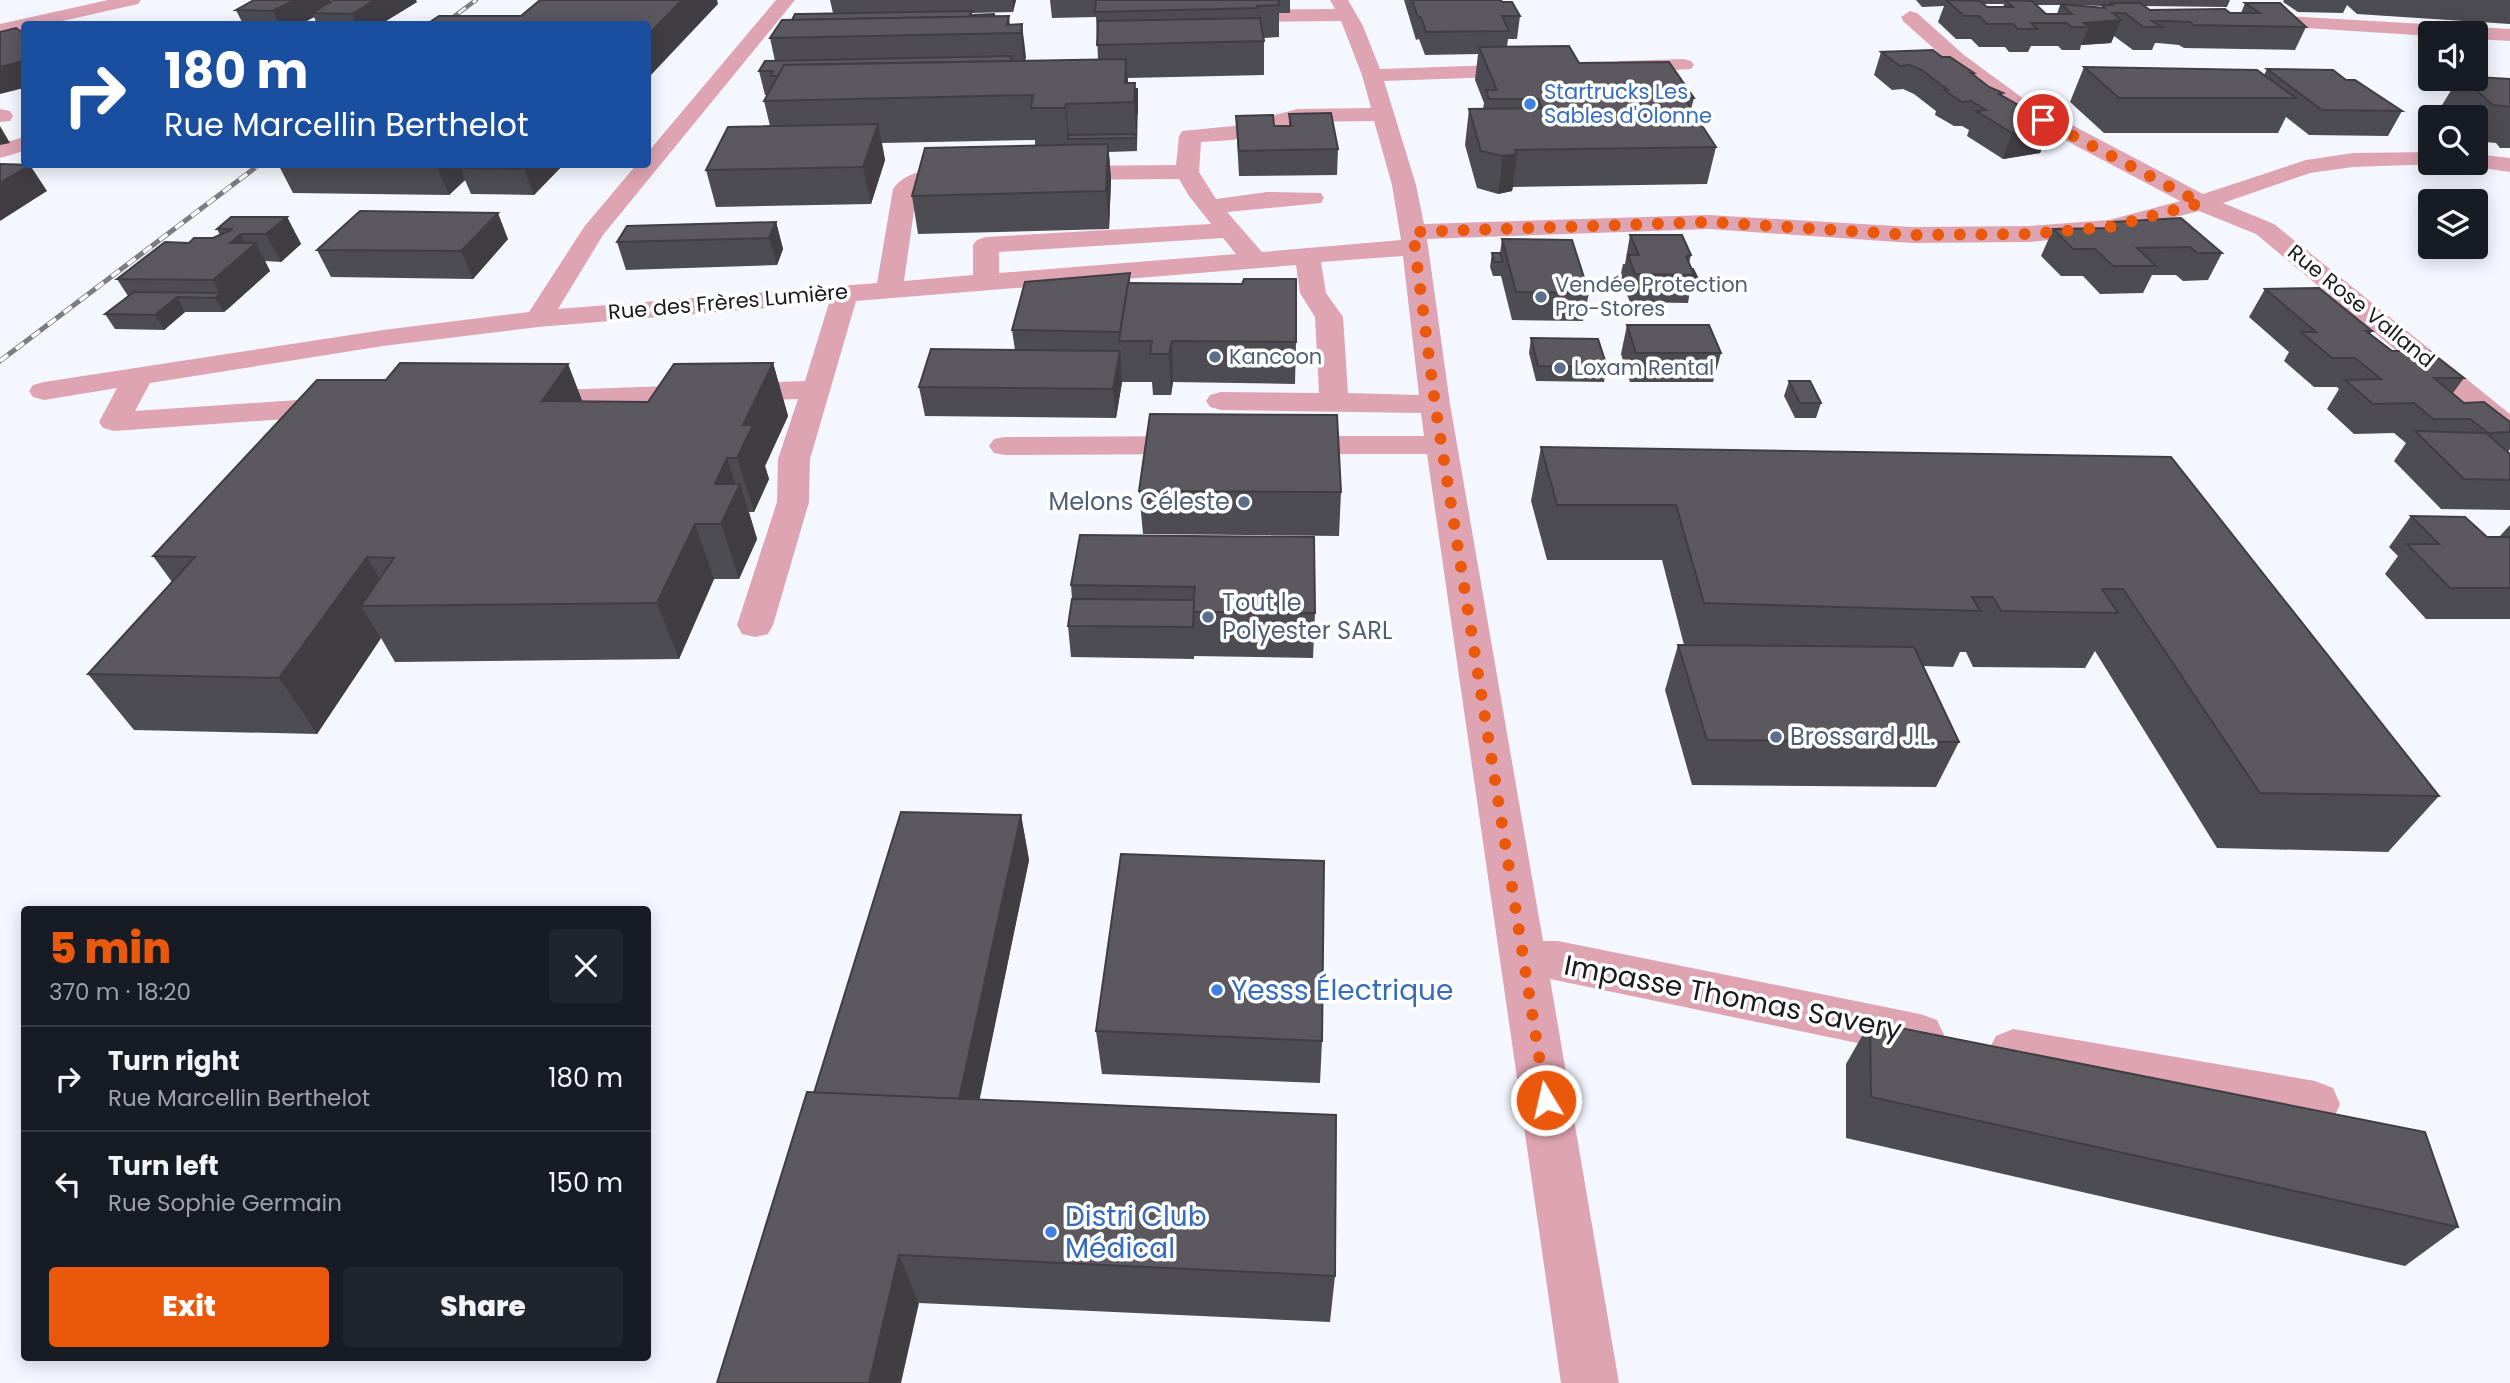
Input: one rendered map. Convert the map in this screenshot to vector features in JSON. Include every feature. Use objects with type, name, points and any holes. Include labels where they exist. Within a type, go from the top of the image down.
[{"type":"street","points":[[40,21],[132,0]]},
{"type":"street","points":[[651,162],[786,0]]},
{"type":"street","points":[[1212,16],[1343,8],[1372,75],[1404,185],[1414,240],[1435,404],[1590,1383]]},
{"type":"street","name":"Rue Rose Valland","points":[[1938,17],[1910,17],[1957,59],[2020,107],[2201,203],[2265,229],[2510,429]]},
{"type":"street","points":[[2230,19],[2510,35]]},
{"type":"street","points":[[0,30],[21,25]]},
{"type":"street","points":[[1603,67],[1684,65]]},
{"type":"street","points":[[1372,75],[1548,69]]},
{"type":"street","points":[[1253,258],[1197,191],[1187,172],[1190,136],[1233,133],[1298,116],[1383,114]]},
{"type":"street","points":[[0,151],[21,145]]},
{"type":"street","name":"Rue des Frères Lumière","points":[[44,391],[383,338],[538,319],[1307,254],[1414,240],[1709,222],[1912,235],[2016,235],[2110,227],[2201,203],[2306,167],[2353,160],[2418,159]]},
{"type":"street","points":[[2488,162],[2510,165]]},
{"type":"street","points":[[538,319],[593,232],[646,168]]},
{"type":"street","points":[[1041,173],[1187,172]]},
{"type":"street","points":[[890,288],[905,189],[909,184],[931,177],[986,175]]},
{"type":"street","points":[[1210,207],[1257,200],[1312,198]]},
{"type":"street","points":[[986,280],[986,245],[1230,230]]},
{"type":"street","points":[[1307,254],[1313,293],[1329,317],[1334,402]]},
{"type":"street","points":[[755,625],[793,502],[794,459],[844,292]]},
{"type":"street","points":[[139,376],[114,422],[375,405]]},
{"type":"street","points":[[494,402],[817,389]]},
{"type":"street","points":[[2471,396],[2510,396]]},
{"type":"street","points":[[1221,401],[1435,404]]},
{"type":"street","points":[[1005,446],[1442,445]]},
{"type":"street","name":"Impasse Thomas Savery","points":[[1523,960],[1558,961],[1965,1043],[2315,1104]]},
{"type":"building","points":[[254,0],[295,0],[273,11],[236,10]]},
{"type":"building","points":[[334,0],[375,0],[352,14],[312,13]]},
{"type":"building","points":[[540,0],[682,0],[651,32],[651,21],[432,21],[439,16],[521,16]]},
{"type":"building","points":[[1096,0],[1279,0],[1279,5],[1257,6],[1258,8],[1095,12]]},
{"type":"building","points":[[1412,0],[1501,0],[1512,2],[1520,16],[1502,16],[1509,31],[1426,32]]},
{"type":"building","points":[[1946,0],[1980,1],[1987,7],[2013,7],[2005,0],[2032,1],[2046,14],[2072,14],[2061,4],[2105,8],[2102,5],[2114,5],[2110,3],[2140,3],[2150,10],[2225,9],[2230,13],[2260,13],[2245,3],[2280,3],[2306,27],[2194,25],[2190,22],[2152,21],[2162,27],[2143,27],[2125,13],[2113,13],[2121,20],[2084,23],[2089,27],[2071,27],[2067,23],[2031,23],[2037,29],[2018,29],[2013,24],[1987,24],[1979,16],[1964,16]]},
{"type":"building","points":[[972,11],[970,15],[994,16],[792,20],[795,14]]},
{"type":"building","points":[[1009,16],[1007,25],[1022,24],[1021,33],[770,38],[782,20]]},
{"type":"building","points":[[1260,18],[1264,41],[1097,45],[1098,21]]},
{"type":"building","points":[[16,28],[21,32],[21,62],[0,67],[0,32]]},
{"type":"building","points":[[1569,46],[1579,63],[1669,62],[1694,98],[1684,98],[1716,147],[1515,150],[1517,154],[1503,156],[1481,151],[1469,109],[1542,108],[1538,99],[1489,99],[1486,90],[1497,90],[1479,47]]},
{"type":"building","points":[[1933,50],[1942,57],[1950,57],[1974,73],[1971,73],[1989,87],[2003,93],[1999,94],[2041,118],[2034,119],[2050,128],[2012,133],[1976,111],[1986,110],[1971,101],[1962,102],[1922,70],[1910,65],[1900,66],[1881,52]]},
{"type":"building","points":[[1012,56],[1011,61],[784,65],[778,76],[771,76],[773,71],[759,71],[765,61]]},
{"type":"building","points":[[1126,59],[1125,83],[1135,83],[1134,102],[1031,108],[1033,95],[764,101],[784,65]]},
{"type":"building","points":[[2084,67],[2257,70],[2296,98],[2119,98]]},
{"type":"building","points":[[2267,69],[2333,70],[2346,80],[2355,80],[2402,111],[2322,110]]},
{"type":"building","points":[[2488,78],[2510,79],[2510,107],[2493,105],[2477,91],[2488,91]]},
{"type":"building","points":[[1331,113],[1338,149],[1239,151],[1236,116],[1273,115],[1274,126],[1291,126],[1289,114]]},
{"type":"building","points":[[878,124],[863,167],[706,170],[728,127]]},
{"type":"building","points":[[1136,134],[1136,138],[1068,139],[1068,135]]},
{"type":"building","points":[[1108,144],[1106,191],[912,196],[925,148]]},
{"type":"building","points":[[0,164],[21,165],[21,168],[25,168],[0,183]]},
{"type":"building","points":[[460,168],[525,168],[524,169]]},
{"type":"building","points":[[360,211],[498,213],[461,251],[317,250]]},
{"type":"building","points":[[231,217],[287,217],[266,234],[241,234],[230,243],[256,243],[213,280],[117,279],[165,242],[189,243],[194,238],[213,238],[233,229],[217,229]]},
{"type":"building","points":[[2181,218],[2222,253],[2197,253],[2190,247],[2137,248],[2156,266],[2113,266],[2095,249],[2073,249],[2053,229],[2116,228],[2109,222]]},
{"type":"building","points":[[776,222],[769,238],[617,242],[627,226]]},
{"type":"building","points":[[1630,235],[1682,235],[1691,255],[1686,256],[1694,275],[1635,274],[1628,255],[1639,255]]},
{"type":"building","points":[[1502,239],[1572,240],[1589,293],[1516,292]]},
{"type":"building","points":[[1492,253],[1500,253],[1503,262],[1494,262]]},
{"type":"building","points":[[1130,273],[1120,332],[1012,330],[1025,282]]},
{"type":"building","points":[[1244,279],[1296,279],[1296,342],[1172,341],[1169,354],[1150,354],[1152,341],[1119,341],[1128,283],[1242,284]]},
{"type":"building","points":[[2319,288],[2392,351],[2429,351],[2464,378],[2434,378],[2464,403],[2484,402],[2510,422],[2510,432],[2488,433],[2470,419],[2433,419],[2414,403],[2373,404],[2345,380],[2381,379],[2355,358],[2332,358],[2301,332],[2316,332],[2265,289]]},
{"type":"building","points":[[134,292],[221,293],[215,298],[177,297],[155,315],[105,314]]},
{"type":"building","points":[[1627,325],[1709,325],[1721,353],[1636,353]]},
{"type":"building","points":[[1531,338],[1598,339],[1607,367],[1538,366]]},
{"type":"building","points":[[931,349],[1120,351],[1113,389],[919,387]]},
{"type":"building","points":[[400,363],[568,364],[542,401],[648,402],[674,364],[773,363],[743,425],[753,425],[737,458],[727,458],[715,484],[740,484],[721,524],[695,524],[657,603],[361,606],[394,558],[367,557],[279,678],[88,674],[195,557],[153,556],[317,380],[386,380]]},
{"type":"building","points":[[1789,381],[1810,381],[1821,403],[1800,403]]},
{"type":"building","points":[[1150,414],[1337,415],[1341,492],[1139,491]]},
{"type":"building","points":[[2415,431],[2486,433],[2510,454],[2510,480],[2464,479]]},
{"type":"building","points":[[1541,447],[2171,457],[2439,796],[2260,793],[2123,589],[2102,589],[2118,613],[2001,611],[1993,597],[1972,597],[1980,611],[1704,603],[1676,505],[1557,505]]},
{"type":"building","points":[[2411,516],[2465,517],[2487,537],[2510,537],[2510,588],[2450,588],[2407,544],[2439,544]]},
{"type":"building","points":[[1080,535],[1314,537],[1315,613],[1192,612],[1195,587],[1071,585]]},
{"type":"building","points":[[1072,599],[1194,600],[1193,627],[1068,626]]},
{"type":"building","points":[[1678,645],[1914,647],[1959,742],[1707,740]]},
{"type":"building","points":[[901,812],[1021,815],[959,1099],[814,1093]]},
{"type":"building","name":"Yesss Électrique","points":[[1121,854],[1324,861],[1322,1041],[1096,1031]]},
{"type":"building","points":[[1870,1022],[2425,1132],[2458,1227],[1871,1097]]},
{"type":"building","points":[[807,1092],[1336,1115],[1335,1276],[899,1255],[869,1383],[717,1383]]},
{"type":"railway","points":[[448,21],[476,0]]},
{"type":"railway","points":[[0,361],[255,168]]},
{"type":"place","name":"Startrucks Les Sables d'Olonne","points":[[1530,104]]},
{"type":"place","name":"Vendée Protection Pro-Stores","points":[[1541,297]]},
{"type":"place","name":"Kancoon","points":[[1215,357]]},
{"type":"place","name":"Loxam Rental","points":[[1560,368]]},
{"type":"place","name":"Melons Céleste","points":[[1244,502]]},
{"type":"place","name":"Tout le Polyester SARL","points":[[1208,617]]},
{"type":"place","name":"Brossard J.L.","points":[[1776,737]]},
{"type":"place","name":"Yesss Électrique","points":[[1217,990]]},
{"type":"place","name":"Distri Club Médical","points":[[1051,1232]]},
{"type":"route","points":[[1546,1100],[1435,404],[1413,232],[1709,222],[1912,235],[1991,236],[2110,227],[2201,203],[2043,120]]}]
